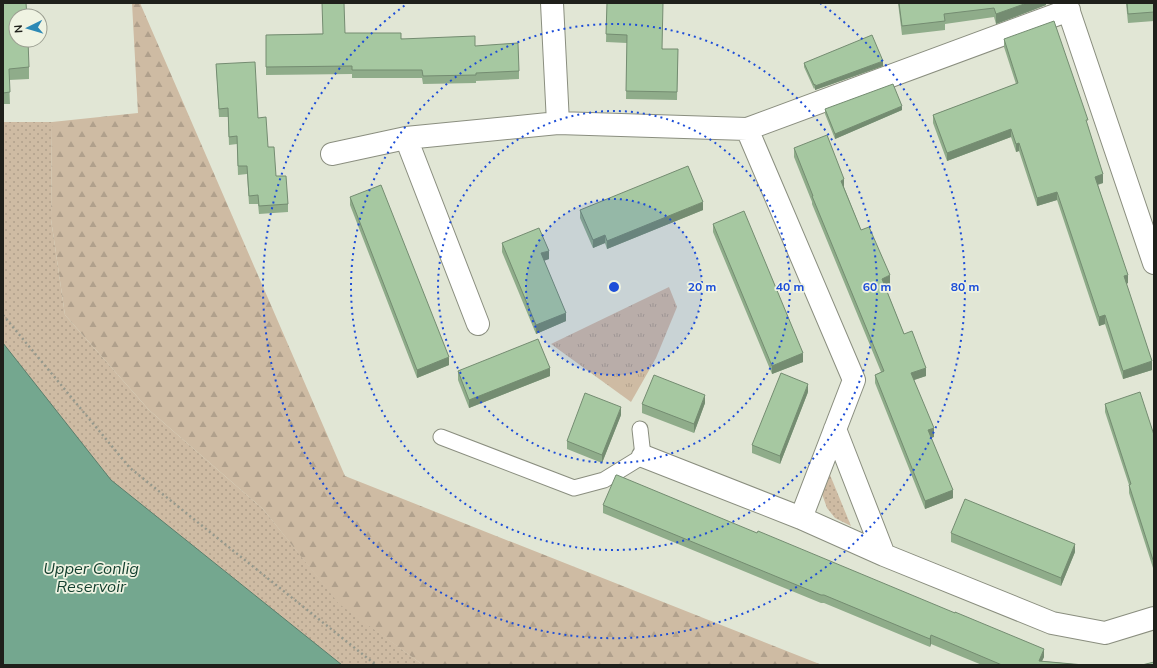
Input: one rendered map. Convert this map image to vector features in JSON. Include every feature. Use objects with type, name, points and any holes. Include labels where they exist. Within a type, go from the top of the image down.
[{"type":"street","points":[[552,3],[558,124]]},
{"type":"street","points":[[332,154],[406,138],[558,124],[747,129],[1068,6],[1154,263]]},
{"type":"street","points":[[747,129],[854,380],[801,518]]},
{"type":"street","points":[[406,138],[478,324]]},
{"type":"street","points":[[835,430],[884,555]]},
{"type":"street","points":[[643,456],[801,518],[884,555],[1052,623],[1105,634],[1154,618]]},
{"type":"lane","points":[[441,437],[574,488],[604,480],[643,456],[640,429]]},
{"type":"path","points":[[3,315],[130,468],[376,665]]},
{"type":"green space","points":[[132,3],[140,3],[345,476],[822,665],[423,665],[339,604],[263,509],[149,410],[65,315],[51,219],[52,122],[138,113]]},
{"type":"green space","points":[[3,122],[52,122],[51,219],[65,315],[149,410],[263,509],[339,603],[423,665],[3,665]]},
{"type":"green space","points":[[669,287],[677,307],[656,358],[631,402],[551,344]]},
{"type":"green space","points":[[828,470],[851,526],[835,518],[827,508],[822,494]]},
{"type":"water","name":"Upper Conlig Reservoir","points":[[3,343],[111,480],[342,665],[3,665]]},
{"type":"building","points":[[3,3],[26,3],[26,8],[8,8],[8,48],[28,48],[29,67],[9,69],[10,92],[3,93]]},
{"type":"building","points":[[322,3],[344,3],[345,33],[401,33],[401,39],[475,36],[475,46],[518,43],[519,71],[476,73],[476,75],[423,76],[422,70],[352,70],[352,66],[266,67],[266,35],[323,34]]},
{"type":"building","points":[[607,3],[663,3],[662,49],[678,49],[677,92],[626,91],[627,35],[606,34]]},
{"type":"building","points":[[899,3],[1027,3],[996,14],[994,8],[944,14],[945,21],[902,26]]},
{"type":"building","points":[[1127,3],[1154,3],[1154,12],[1128,14]]},
{"type":"building","points":[[1054,21],[1088,120],[1086,120],[1103,174],[1095,177],[1128,275],[1124,276],[1152,361],[1123,371],[1105,315],[1099,317],[1057,192],[1037,198],[1019,143],[1016,144],[1011,129],[947,153],[933,115],[1018,83],[1004,39]]},
{"type":"building","points":[[872,35],[883,61],[815,86],[815,84],[814,85],[804,63]]},
{"type":"building","points":[[255,62],[258,118],[266,117],[268,147],[274,147],[276,176],[286,176],[288,204],[259,206],[258,195],[249,196],[247,166],[238,166],[237,136],[229,137],[228,108],[219,109],[216,64]]},
{"type":"building","points":[[893,84],[902,106],[835,134],[825,109]]},
{"type":"building","points":[[827,135],[844,179],[841,181],[861,230],[869,227],[890,275],[882,279],[904,334],[912,331],[926,368],[911,373],[934,428],[928,430],[953,490],[925,501],[875,375],[884,371],[812,196],[794,148]]},
{"type":"building","points":[[688,166],[703,202],[607,241],[605,235],[593,240],[580,210]]},
{"type":"building","points":[[381,185],[449,357],[417,370],[350,197]]},
{"type":"building","points":[[744,211],[803,353],[772,366],[713,224]]},
{"type":"building","points":[[539,228],[549,251],[541,253],[566,313],[536,325],[502,243]]},
{"type":"building","points":[[538,339],[550,368],[469,400],[458,371]]},
{"type":"building","points":[[781,373],[808,384],[780,456],[752,445]]},
{"type":"building","points":[[654,375],[705,395],[694,424],[642,404]]},
{"type":"building","points":[[1140,392],[1154,435],[1154,560],[1129,485],[1131,484],[1105,404]]},
{"type":"building","points":[[585,393],[621,407],[602,455],[567,441]]},
{"type":"building","points":[[616,475],[757,533],[758,531],[1044,649],[1039,661],[1084,665],[1002,665],[931,635],[930,639],[821,595],[603,505]]},
{"type":"building","points":[[965,499],[1075,544],[1061,578],[951,533]]},
{"type":"building","points":[[1154,662],[1154,665],[1142,665]]}]
